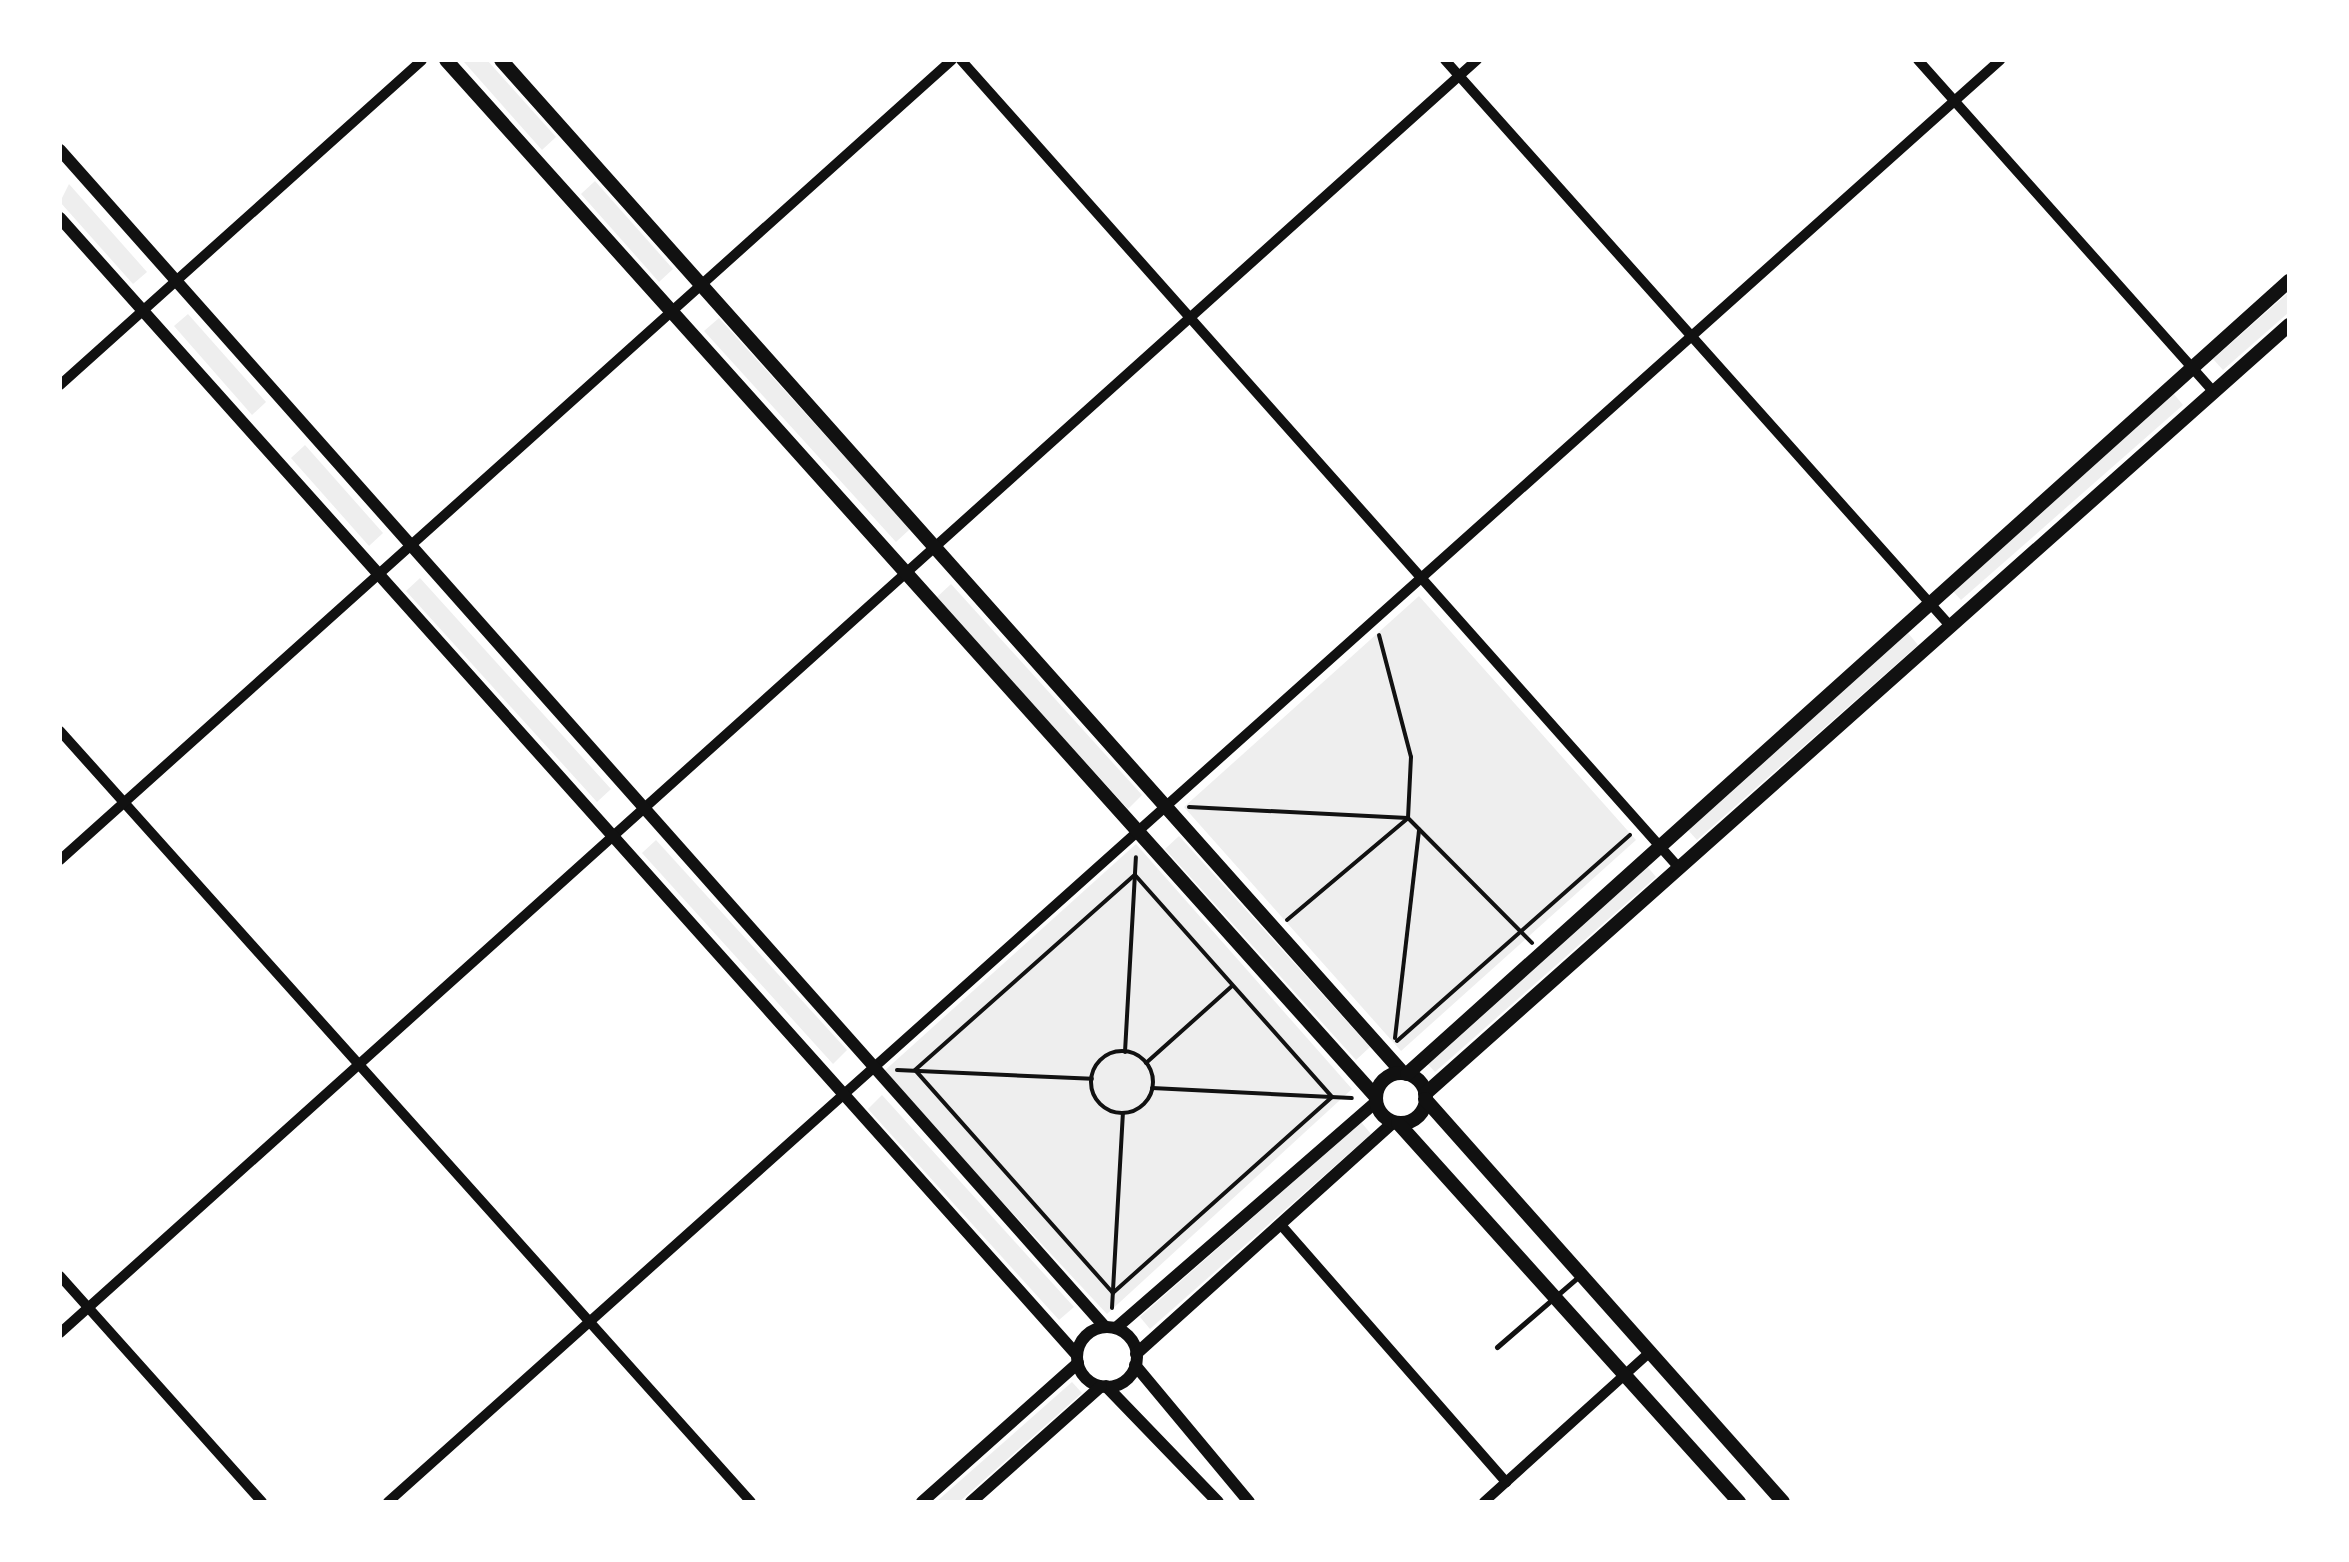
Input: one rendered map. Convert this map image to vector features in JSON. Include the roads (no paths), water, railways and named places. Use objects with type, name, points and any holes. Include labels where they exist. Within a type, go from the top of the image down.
[{"type":"main road","points":[[446,60],[1739,1502]]},
{"type":"main road","points":[[501,60],[1164,807],[1393,1050],[1405,1073],[1783,1502]]},
{"type":"main road","points":[[1376,1100],[1388,1077],[1405,1073],[2289,281]]},
{"type":"main road","points":[[1396,1122],[1417,1116],[1425,1096],[2289,324]]},
{"type":"street","points":[[60,385],[422,60]]},
{"type":"street","points":[[60,860],[952,60]]},
{"type":"street","points":[[961,60],[1680,869]]},
{"type":"street","points":[[1444,60],[1951,627]]},
{"type":"street","points":[[60,1333],[1477,60]]},
{"type":"street","points":[[1918,60],[2214,392]]},
{"type":"street","points":[[388,1502],[2000,60]]},
{"type":"street","points":[[60,150],[647,806],[873,1068],[1111,1328],[1249,1502]]},
{"type":"street","points":[[60,218],[1103,1386],[1220,1502],[1237,1489]]},
{"type":"street","points":[[60,731],[750,1502]]},
{"type":"street","points":[[922,1502],[1078,1359],[1088,1333],[1111,1328],[1376,1100]]},
{"type":"street","points":[[970,1502],[1136,1360],[1396,1122]]},
{"type":"street","points":[[1281,1225],[1506,1482]]},
{"type":"street","points":[[60,1276],[262,1502]]},
{"type":"street","points":[[1484,1502],[1651,1351]]},
{"type":"lane","points":[[1497,1347],[1582,1273]]}]
